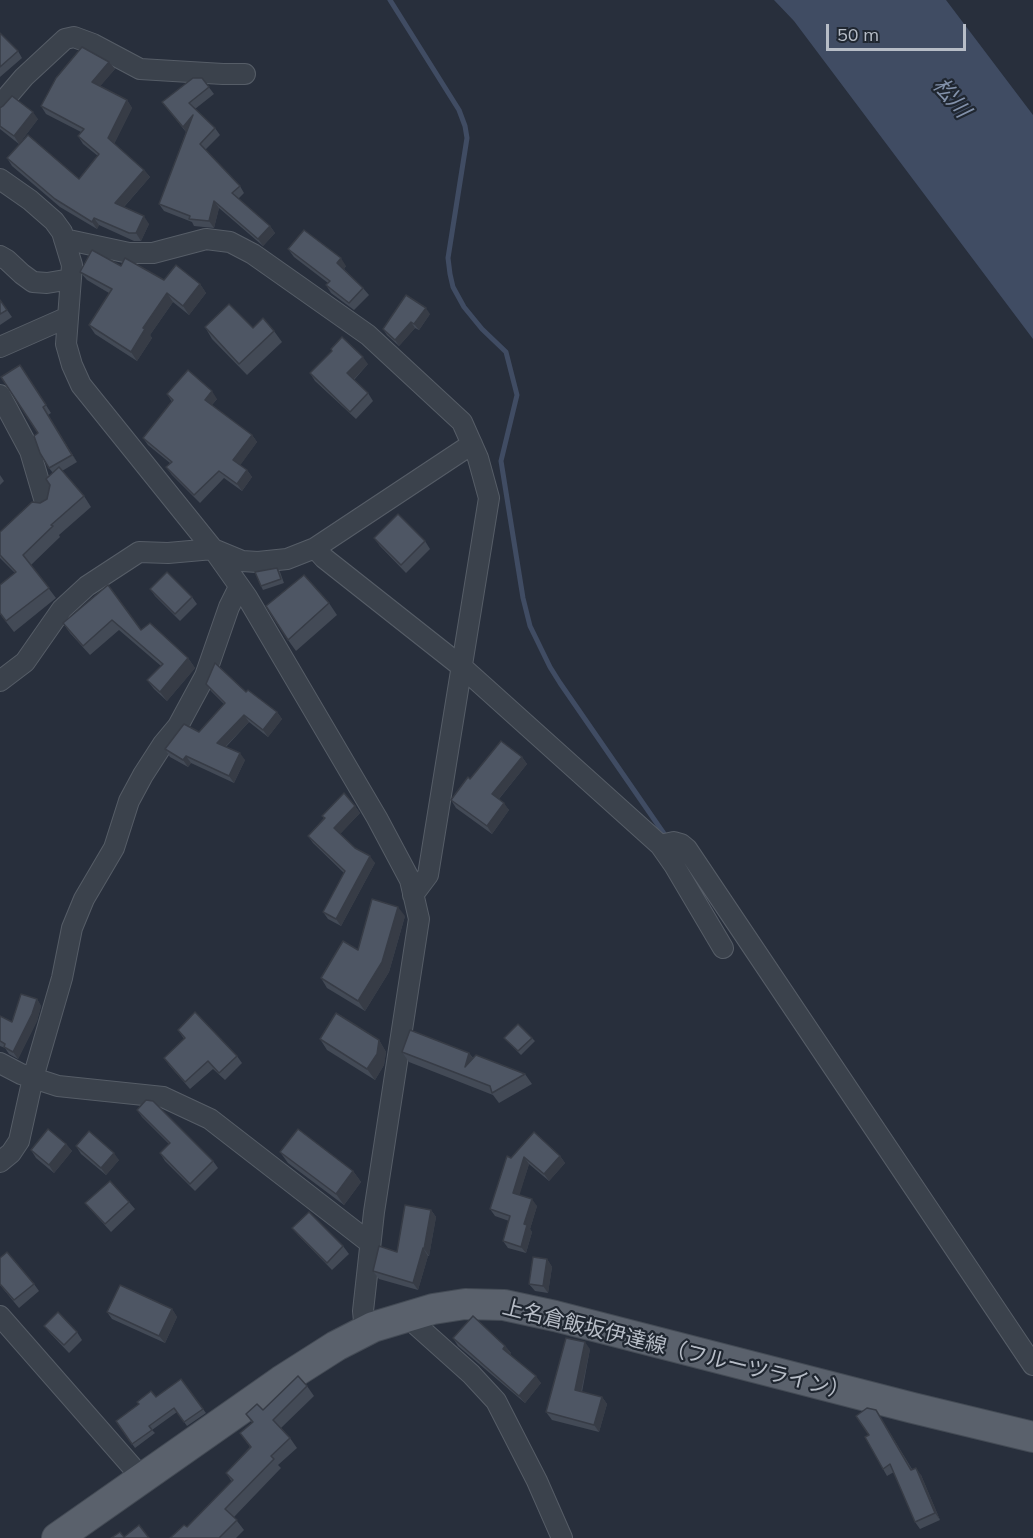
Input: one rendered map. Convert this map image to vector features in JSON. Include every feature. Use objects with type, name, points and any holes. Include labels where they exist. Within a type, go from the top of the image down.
[{"type":"main road","name":"上名倉飯坂伊達線（フルーツライン）","points":[[57,1538],[280,1381],[336,1346],[365,1331],[405,1317],[433,1309],[465,1304],[504,1305],[555,1316],[1033,1437]]},
{"type":"street","points":[[0,105],[24,77],[65,39],[74,37],[93,44],[140,69],[223,75],[245,74]]},
{"type":"street","points":[[0,179],[30,200],[54,221],[64,239],[72,266],[66,344],[81,385],[213,549],[240,587],[377,818],[410,880],[419,919],[370,1243],[363,1311],[365,1331]]},
{"type":"street","points":[[64,239],[129,253],[153,253],[206,239],[230,242],[254,254],[368,335],[462,422],[478,458],[489,498],[428,875],[414,895]]},
{"type":"street","points":[[0,256],[33,282],[47,283],[71,279]]},
{"type":"street","points":[[0,347],[68,316]]},
{"type":"street","points":[[0,395],[30,452],[45,502]]},
{"type":"street","points":[[0,681],[25,662],[62,609],[87,586],[139,552],[168,553],[213,549],[242,561],[287,559],[315,548],[472,444]]},
{"type":"street","points":[[315,548],[324,558],[462,667],[660,845],[723,948]]},
{"type":"street","points":[[0,1162],[11,1153],[19,1140],[33,1078],[62,978],[72,928],[84,899],[114,848],[129,801],[143,775],[178,726],[205,676],[229,607],[240,587]]},
{"type":"street","points":[[660,845],[674,842],[687,849],[1033,1365]]},
{"type":"street","points":[[0,1063],[58,1086],[163,1097],[210,1119],[370,1243]]},
{"type":"street","points":[[0,1316],[142,1478]]},
{"type":"street","points":[[405,1317],[471,1374],[496,1401],[537,1481],[562,1538]]},
{"type":"water","name":"松川","points":[[774,0],[946,0],[1033,115],[1033,339],[794,21]]},
{"type":"building","points":[[0,33],[18,51],[0,67]]},
{"type":"building","points":[[82,47],[109,62],[92,82],[127,100],[108,138],[144,170],[115,203],[144,216],[136,233],[129,233],[94,218],[92,222],[55,199],[7,158],[28,135],[79,179],[99,154],[78,136],[84,129],[41,106],[56,78]]},
{"type":"building","points":[[193,78],[202,78],[209,87],[189,103],[215,128],[200,144],[240,186],[232,193],[270,226],[258,239],[214,201],[209,221],[189,219],[190,216],[159,204],[193,115],[183,127],[162,102]]},
{"type":"building","points":[[12,96],[33,112],[14,136],[0,126],[0,108]]},
{"type":"building","points":[[304,230],[341,258],[337,263],[363,288],[349,303],[326,285],[330,281],[288,249]]},
{"type":"building","points":[[92,250],[121,266],[125,258],[164,280],[176,265],[200,284],[183,306],[167,293],[143,328],[145,329],[131,352],[89,325],[112,289],[80,272]]},
{"type":"building","points":[[406,295],[426,308],[414,324],[411,322],[395,340],[383,329]]},
{"type":"building","points":[[0,300],[7,310],[0,314]]},
{"type":"building","points":[[229,304],[253,328],[263,318],[274,331],[239,364],[205,327]]},
{"type":"building","points":[[342,337],[363,357],[347,373],[368,393],[350,412],[310,373],[332,351],[331,349]]},
{"type":"building","points":[[20,365],[46,405],[43,407],[72,455],[49,468],[34,436],[38,433],[1,377]]},
{"type":"building","points":[[188,370],[212,391],[205,400],[252,435],[233,460],[247,470],[237,484],[219,471],[194,495],[166,467],[172,462],[143,438],[173,400],[167,394]]},
{"type":"building","points":[[59,467],[84,496],[51,525],[53,526],[23,555],[49,588],[6,621],[0,613],[0,585],[16,572],[0,555],[0,532],[32,502],[40,503],[47,499],[50,485],[46,479]]},
{"type":"building","points":[[398,514],[425,541],[401,565],[374,538]]},
{"type":"building","points":[[277,568],[281,579],[261,586],[255,572]]},
{"type":"building","points":[[167,572],[192,597],[175,614],[150,589]]},
{"type":"building","points":[[304,575],[329,603],[288,640],[266,606]]},
{"type":"building","points":[[108,585],[141,630],[150,623],[188,658],[160,692],[147,680],[163,664],[112,620],[83,646],[63,623]]},
{"type":"building","points":[[215,663],[246,692],[248,690],[277,712],[263,730],[244,715],[217,743],[240,753],[229,776],[186,756],[183,760],[165,749],[184,724],[199,732],[225,703],[206,684]]},
{"type":"building","points":[[501,741],[522,757],[492,794],[504,803],[487,826],[451,800],[468,777],[470,779]]},
{"type":"building","points":[[344,793],[355,806],[334,828],[355,848],[370,856],[336,919],[323,912],[345,871],[308,836],[325,818],[322,816]]},
{"type":"building","points":[[372,899],[398,907],[382,962],[358,1001],[321,978],[343,941],[358,950]]},
{"type":"building","points":[[21,994],[37,999],[13,1052],[4,1047],[5,1044],[0,1041],[0,1016],[12,1022]]},
{"type":"building","points":[[195,1012],[237,1056],[219,1073],[208,1061],[185,1082],[164,1058],[185,1038],[178,1030]]},
{"type":"building","points":[[336,1013],[379,1040],[377,1054],[367,1069],[320,1039]]},
{"type":"building","points":[[518,1024],[532,1038],[518,1051],[504,1038]]},
{"type":"building","points":[[410,1030],[469,1053],[465,1067],[476,1055],[525,1074],[492,1093],[490,1086],[402,1052]]},
{"type":"building","points":[[146,1100],[153,1101],[213,1161],[190,1184],[160,1153],[170,1143],[137,1110]]},
{"type":"building","points":[[48,1129],[66,1144],[49,1165],[31,1150]]},
{"type":"building","points":[[298,1129],[353,1171],[336,1194],[280,1152]]},
{"type":"building","points":[[89,1131],[114,1153],[101,1168],[76,1146]]},
{"type":"building","points":[[534,1132],[560,1156],[544,1174],[524,1157],[513,1193],[532,1199],[524,1224],[527,1225],[521,1247],[503,1241],[510,1216],[490,1209],[507,1156],[511,1158]]},
{"type":"building","points":[[110,1181],[129,1202],[105,1224],[85,1203]]},
{"type":"building","points":[[405,1205],[431,1210],[424,1249],[413,1283],[373,1271],[379,1246],[397,1252]]},
{"type":"building","points":[[309,1212],[343,1246],[327,1263],[292,1228]]},
{"type":"building","points":[[7,1252],[34,1284],[14,1300],[0,1284],[0,1258]]},
{"type":"building","points":[[533,1257],[547,1259],[543,1286],[529,1284]]},
{"type":"building","points":[[120,1285],[172,1309],[159,1336],[107,1312]]},
{"type":"building","points":[[58,1312],[77,1332],[64,1345],[44,1326]]},
{"type":"building","points":[[473,1316],[505,1346],[503,1349],[536,1376],[519,1396],[453,1338]]},
{"type":"building","points":[[566,1338],[585,1342],[575,1390],[602,1397],[594,1425],[546,1412]]},
{"type":"building","points":[[298,1376],[307,1386],[273,1420],[290,1438],[271,1456],[274,1459],[225,1509],[237,1520],[219,1538],[170,1538],[184,1525],[187,1527],[233,1480],[226,1473],[251,1447],[240,1433],[253,1422],[246,1414],[257,1404],[263,1410]]},
{"type":"building","points":[[181,1379],[203,1409],[184,1422],[174,1408],[149,1426],[152,1430],[132,1444],[116,1421],[139,1404],[137,1402],[151,1391],[156,1397]]},
{"type":"building","points":[[867,1408],[876,1410],[911,1470],[916,1468],[935,1513],[915,1522],[890,1464],[883,1469],[865,1437],[869,1435],[856,1416]]},
{"type":"building","points":[[139,1525],[149,1538],[111,1538],[120,1532],[124,1537]]},
{"type":"waterway","points":[[390,0],[459,110],[465,126],[467,138],[448,258],[450,274],[453,287],[464,307],[482,329],[506,352],[517,395],[501,461],[523,598],[530,626],[560,683],[667,838]]},
{"type":"waterway","points":[[676,851],[700,885]]}]
